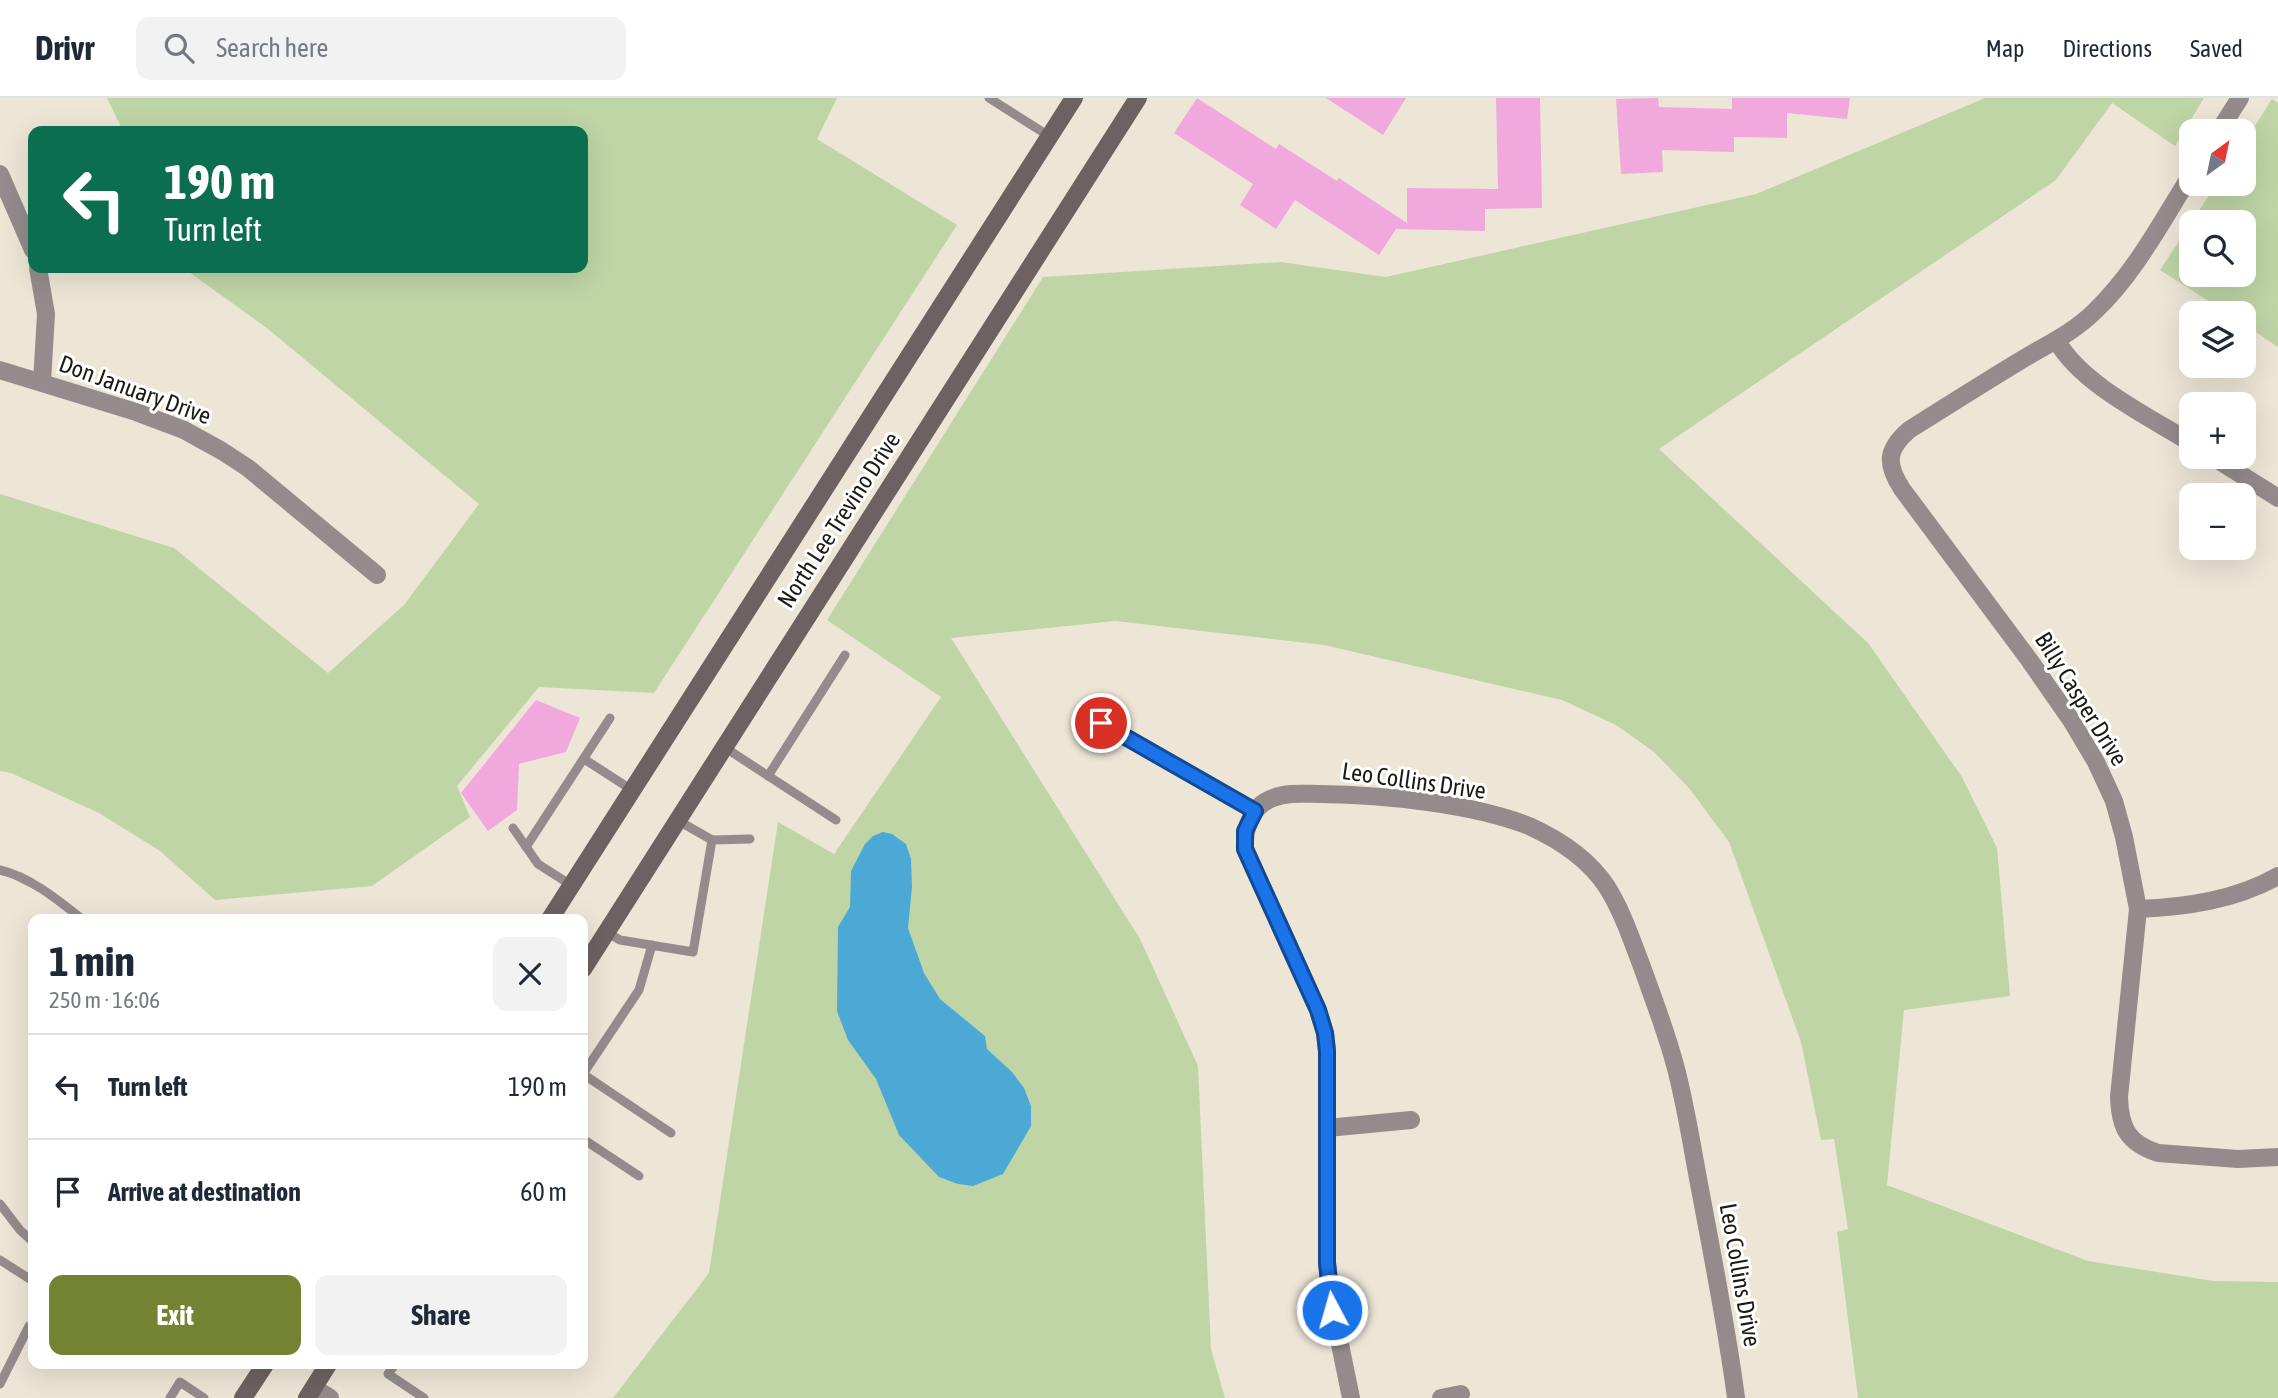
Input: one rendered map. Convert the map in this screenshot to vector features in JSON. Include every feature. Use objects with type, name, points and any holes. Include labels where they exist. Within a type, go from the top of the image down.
[{"type":"main road","name":"North Lee Trevino Drive","points":[[553,914],[1074,98]]},
{"type":"main road","name":"North Lee Trevino Drive","points":[[588,961],[1138,98]]},
{"type":"main road","points":[[243,1398],[262,1369]]},
{"type":"main road","points":[[311,1393],[326,1369]]},
{"type":"street","points":[[2227,119],[2240,98]]},
{"type":"street","points":[[0,174],[28,238]]},
{"type":"street","name":"Billy Casper Drive","points":[[2179,194],[2136,261],[2094,313],[2057,341],[1909,430],[1896,443],[1890,463],[1893,475],[1902,489],[2071,720],[2096,762],[2114,801],[2138,909],[2119,1097],[2119,1117],[2122,1125],[2133,1140],[2158,1153],[2238,1159],[2278,1157]]},
{"type":"street","points":[[39,273],[46,314],[42,382]]},
{"type":"street","points":[[2057,341],[2065,355],[2086,377],[2179,435]]},
{"type":"street","name":"Don January Drive","points":[[0,370],[136,412],[184,430],[248,468],[377,575]]},
{"type":"street","points":[[2232,469],[2278,498]]},
{"type":"street","name":"Leo Collins Drive","points":[[1255,811],[1272,798],[1292,794],[1347,794],[1429,802],[1473,810],[1528,826],[1571,848],[1607,887],[1628,929],[1662,1019],[1675,1067],[1718,1283],[1736,1398]]},
{"type":"street","points":[[1255,811],[1245,831],[1245,849],[1318,1010],[1325,1033],[1327,1263],[1332,1310],[1351,1398]]},
{"type":"street","points":[[2138,909],[2175,908],[2215,900],[2278,876]]},
{"type":"street","points":[[1327,1128],[1412,1120]]},
{"type":"street","points":[[311,1393],[330,1398]]},
{"type":"street","points":[[1441,1398],[1461,1394]]},
{"type":"lane","points":[[989,98],[1001,101],[1049,136]]},
{"type":"lane","points":[[768,776],[845,655]]},
{"type":"lane","points":[[1079,710],[1255,811]]},
{"type":"lane","points":[[526,847],[610,718]]},
{"type":"lane","points":[[724,747],[836,820]]},
{"type":"lane","points":[[584,759],[632,790]]},
{"type":"lane","points":[[677,820],[712,840],[750,839]]},
{"type":"lane","points":[[513,828],[538,864],[571,885]]},
{"type":"lane","points":[[606,932],[620,940],[693,952],[712,840]]},
{"type":"lane","points":[[0,870],[12,873],[43,890],[75,914]]},
{"type":"lane","points":[[588,1066],[639,990],[652,946]]},
{"type":"lane","points":[[588,1077],[671,1133]]},
{"type":"lane","points":[[588,1142],[639,1176]]},
{"type":"lane","points":[[0,1204],[28,1237]]},
{"type":"lane","points":[[0,1260],[28,1278]]},
{"type":"lane","points":[[0,1384],[28,1328]]},
{"type":"lane","points":[[392,1369],[388,1374],[425,1398]]},
{"type":"lane","points":[[170,1398],[180,1382],[204,1398]]},
{"type":"green space","points":[[107,98],[837,98],[817,139],[957,225],[654,693],[539,687],[457,786],[470,817],[372,886],[215,900],[160,851],[99,813],[11,773],[0,771],[0,494],[174,548],[328,673],[404,605],[479,504],[268,329],[190,273],[588,273],[588,126],[121,126]]},
{"type":"green space","points":[[1985,98],[2204,98],[2191,119],[2179,119],[2179,139],[2175,146],[2112,103],[2056,180],[1659,449],[1868,643],[1962,777],[1997,848],[2010,996],[1904,1010],[1887,1185],[2088,1261],[2213,1281],[2278,1282],[2278,1398],[1858,1398],[1837,1232],[1848,1229],[1834,1139],[1821,1140],[1801,1042],[1729,842],[1689,788],[1654,752],[1616,725],[1562,700],[1324,645],[1115,621],[951,638],[1140,939],[1198,1066],[1211,1349],[1225,1398],[613,1398],[709,1273],[778,822],[834,854],[941,697],[827,620],[1043,277],[1281,262],[1386,277],[1756,194]]},
{"type":"green space","points":[[2272,99],[2278,103],[2278,347],[2256,332],[2256,301],[2208,301],[2186,287],[2256,287],[2256,210],[2199,210],[2209,196],[2256,196],[2256,124]]},
{"type":"green space","points":[[2179,241],[2179,282],[2160,270]]},
{"type":"water","points":[[883,832],[892,834],[906,844],[911,859],[912,887],[908,928],[924,973],[940,999],[985,1036],[987,1049],[1012,1072],[1024,1088],[1031,1106],[1031,1126],[1003,1174],[973,1186],[939,1177],[899,1135],[876,1079],[848,1040],[837,1011],[838,927],[850,907],[851,871],[865,844],[873,836]]},
{"type":"building","points":[[1197,98],[1276,149],[1279,144],[1337,181],[1339,178],[1407,223],[1407,188],[1498,189],[1496,98],[1540,98],[1542,208],[1485,209],[1485,231],[1396,229],[1379,255],[1295,200],[1276,229],[1240,205],[1253,184],[1174,133]]},
{"type":"building","points":[[1326,98],[1406,98],[1383,135]]},
{"type":"building","points":[[1658,98],[1659,107],[1732,109],[1732,98],[1850,98],[1847,119],[1787,113],[1787,138],[1734,137],[1734,152],[1662,150],[1663,172],[1621,174],[1616,99]]},
{"type":"building","points":[[536,700],[580,718],[566,752],[519,764],[517,810],[488,831],[461,793]]},
{"type":"route","points":[[1101,723],[1255,811],[1245,831],[1245,849],[1318,1010],[1325,1033],[1327,1263],[1332,1310]]}]
